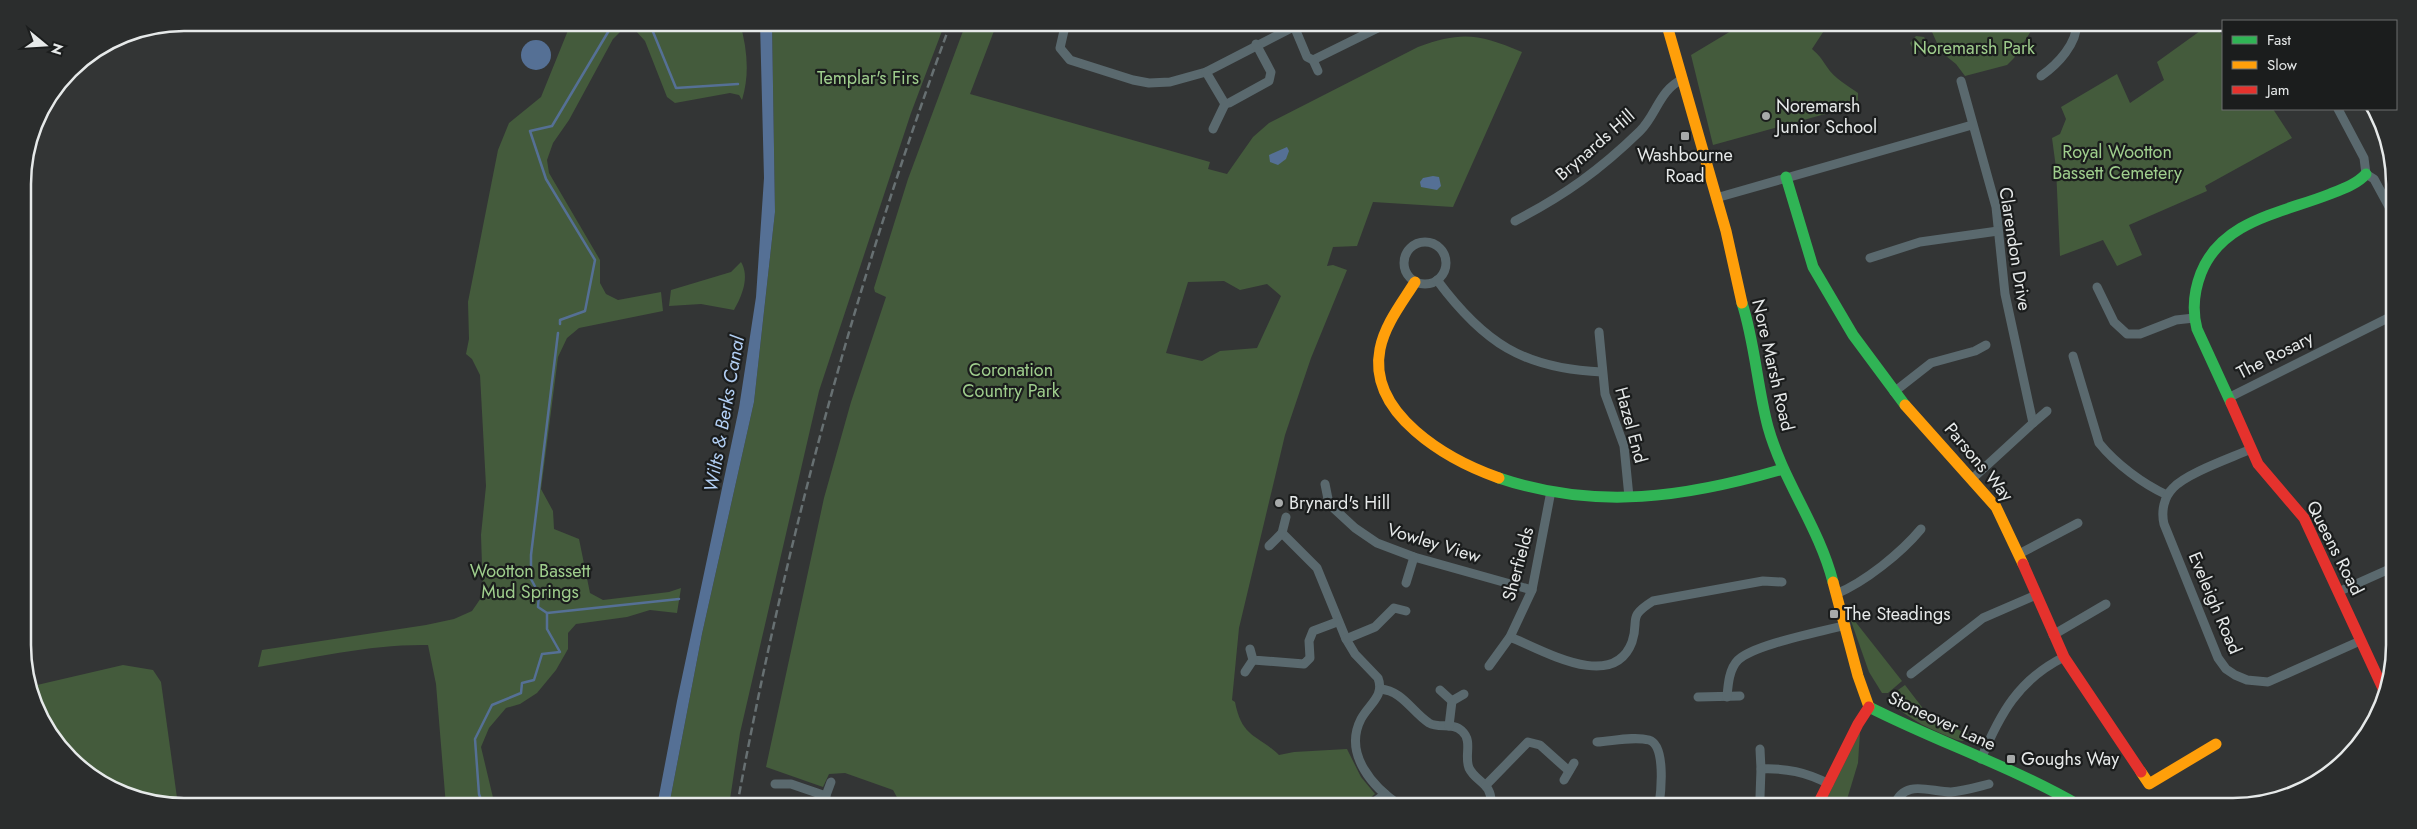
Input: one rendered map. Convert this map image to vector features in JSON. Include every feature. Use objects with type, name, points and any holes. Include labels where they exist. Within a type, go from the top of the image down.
[{"type":"street","points":[[1064,31],[1060,48],[1070,60],[1133,80],[1149,83],[1170,82],[1206,72],[1280,31]]},
{"type":"street","points":[[1294,31],[1307,57],[1313,60],[1318,71]]},
{"type":"street","points":[[1313,60],[1372,31]]},
{"type":"street","name":"Nore Marsh Road","points":[[1669,31],[1726,231],[1738,291],[1753,339],[1764,413],[1783,469],[1817,540],[1846,625],[1858,676],[1870,707]]},
{"type":"street","points":[[2041,76],[2058,62],[2069,47],[2077,31]]},
{"type":"street","points":[[1213,128],[1225,104],[1269,81],[1271,72],[1256,44]]},
{"type":"street","points":[[1206,72],[1225,104]]},
{"type":"street","name":"Brynards Hill","points":[[1515,220],[1557,199],[1586,179],[1641,130],[1666,90],[1683,79]]},
{"type":"street","name":"Clarendon Drive","points":[[1961,81],[1996,207],[2005,294],[2033,423]]},
{"type":"street","points":[[2338,110],[2364,158],[2366,174],[2374,180],[2386,201]]},
{"type":"street","points":[[1716,198],[1972,125]]},
{"type":"street","name":"The Rosary","points":[[2366,174],[2355,183],[2321,199],[2244,225],[2225,236],[2208,256],[2199,276],[2193,300],[2194,318],[2197,329],[2228,398],[2386,319]]},
{"type":"street","name":"Parsons Way","points":[[1786,177],[1801,232],[1820,281],[1853,335],[1894,392],[1996,507],[2019,554],[2064,657],[2149,784],[2216,744]]},
{"type":"street","points":[[1870,258],[1920,242],[1998,230]]},
{"type":"street","points":[[1423,243],[1435,245],[1443,254],[1444,271],[1437,280],[1426,284],[1415,282],[1406,273],[1405,256],[1412,247],[1423,243]]},
{"type":"street","points":[[1437,280],[1477,327],[1506,348],[1546,365],[1602,372]]},
{"type":"street","points":[[1415,282],[1389,325],[1380,348],[1380,378],[1386,397],[1392,407],[1420,435],[1461,462],[1495,477],[1551,491],[1585,496],[1629,497],[1662,496],[1706,489],[1783,469]]},
{"type":"street","points":[[2097,287],[2114,322],[2127,334],[2140,334],[2176,320],[2194,318]]},
{"type":"street","name":"Hazel End","points":[[1598,332],[1607,404],[1624,446],[1629,497]]},
{"type":"street","points":[[1894,392],[1931,363],[1975,351],[1986,345]]},
{"type":"street","points":[[2073,356],[2099,443],[2107,452],[2150,486],[2167,495],[2178,483],[2251,449]]},
{"type":"street","name":"Queens Road","points":[[2228,398],[2262,470],[2304,518],[2381,684]]},
{"type":"street","points":[[1972,478],[2047,411]]},
{"type":"street","name":"Vowley View","points":[[1326,484],[1328,504],[1364,535],[1384,547],[1532,590]]},
{"type":"street","name":"Sherfields","points":[[1489,666],[1510,636],[1532,590],[1551,491]]},
{"type":"street","name":"Eveleigh Road","points":[[2167,495],[2163,512],[2164,524],[2214,648],[2223,665],[2230,672],[2247,680],[2268,682],[2360,641]]},
{"type":"street","points":[[1269,546],[1282,533],[1286,517]]},
{"type":"street","points":[[2019,554],[2078,523]]},
{"type":"street","points":[[1836,594],[1851,588],[1909,544],[1921,529]]},
{"type":"street","points":[[1282,533],[1317,568],[1324,580],[1337,622],[1346,639],[1355,654],[1376,674],[1380,689],[1376,699],[1360,722],[1356,744],[1357,756],[1363,768],[1390,797]]},
{"type":"street","points":[[1909,544],[1916,551]]},
{"type":"street","points":[[1406,583],[1414,557]]},
{"type":"street","points":[[2338,592],[2386,571]]},
{"type":"street","points":[[1510,636],[1561,660],[1582,664],[1608,664],[1620,660],[1633,640],[1636,615],[1642,608],[1654,601],[1763,581],[1782,582]]},
{"type":"street","points":[[1911,674],[1983,618],[2036,595]]},
{"type":"street","points":[[1391,598],[1394,608]]},
{"type":"street","points":[[2053,635],[2106,604]]},
{"type":"street","points":[[1346,639],[1374,627],[1394,608]]},
{"type":"street","points":[[1394,608],[1406,610]]},
{"type":"street","points":[[1253,660],[1304,664],[1310,658],[1309,641],[1313,631],[1337,622]]},
{"type":"street","points":[[1728,697],[1729,678],[1733,667],[1744,656],[1770,645],[1846,625]]},
{"type":"street","points":[[1245,672],[1253,660],[1250,648]]},
{"type":"street","points":[[1981,759],[1994,728],[2013,698],[2036,674],[2064,657]]},
{"type":"street","points":[[1380,689],[1397,692],[1434,725],[1460,729],[1465,735],[1469,767],[1486,785],[1489,797]]},
{"type":"street","points":[[1440,690],[1452,701]]},
{"type":"street","points":[[1452,701],[1464,694]]},
{"type":"street","points":[[1698,697],[1740,696]]},
{"type":"street","points":[[1449,726],[1452,701]]},
{"type":"street","points":[[1822,797],[1858,724],[1870,707]]},
{"type":"street","name":"Stoneover Lane","points":[[1870,707],[1914,730],[2049,788],[2065,797]]},
{"type":"street","points":[[1597,742],[1647,740],[1655,744],[1659,749],[1659,797]]},
{"type":"street","points":[[1486,785],[1528,742],[1540,745],[1569,771]]},
{"type":"street","points":[[1760,749],[1760,797]]},
{"type":"street","points":[[1564,780],[1574,762]]},
{"type":"street","points":[[1761,769],[1799,771],[1829,784]]},
{"type":"street","points":[[775,784],[791,784],[826,796],[831,782]]},
{"type":"street","points":[[1900,797],[1908,790],[1916,788],[1954,792],[1989,784]]},
{"type":"street","points":[[1381,797],[1385,794]]},
{"type":"green space","name":"Wootton Bassett Mud Springs","points":[[568,31],[621,31],[613,39],[569,120],[553,143],[547,160],[549,173],[600,260],[600,283],[606,294],[618,300],[661,292],[663,311],[579,328],[567,338],[558,357],[541,489],[553,511],[554,529],[579,539],[590,593],[603,600],[669,592],[681,588],[677,613],[650,610],[627,617],[576,624],[568,633],[568,649],[556,670],[537,693],[520,704],[506,708],[489,728],[481,747],[493,798],[445,798],[436,684],[428,645],[364,649],[258,667],[262,650],[454,619],[472,611],[483,595],[481,535],[486,486],[480,375],[472,359],[466,354],[469,339],[468,302],[498,150],[509,123],[541,97]]},
{"type":"green space","points":[[636,31],[742,31],[747,61],[746,81],[742,100],[739,95],[730,93],[675,103],[667,97],[645,41]]},
{"type":"green space","name":"Templar's Firs","points":[[772,31],[942,31],[911,113],[819,391],[740,733],[730,798],[671,798],[702,634],[754,402],[775,212]]},
{"type":"green space","name":"Coronation Country Park","points":[[963,31],[994,31],[970,94],[1210,162],[1208,169],[1227,174],[1253,137],[1269,123],[1418,47],[1447,38],[1470,37],[1494,41],[1522,52],[1453,207],[1373,202],[1357,246],[1333,247],[1327,266],[1333,265],[1347,270],[1311,358],[1285,435],[1239,628],[1232,700],[1235,702],[1238,714],[1246,729],[1279,755],[1294,752],[1347,749],[1361,777],[1375,794],[1371,797],[897,798],[893,790],[845,773],[829,774],[823,787],[766,767],[824,498],[851,402],[886,297],[875,292],[874,288],[908,179]],"holes":[[[1224,281],[1240,290],[1267,284],[1281,296],[1257,348],[1220,351],[1202,361],[1166,353],[1188,282]]]},
{"type":"green space","points":[[1731,31],[1824,31],[1812,49],[1833,75],[1858,93],[1858,105],[1713,145],[1691,55]]},
{"type":"green space","name":"Noremarsh Park","points":[[1932,31],[2031,31],[2014,58],[2007,65],[1965,76],[1956,64],[1941,52]]},
{"type":"green space","name":"Royal Wootton Bassett Cemetery","points":[[2200,31],[2219,31],[2222,35],[2222,110],[2274,110],[2292,138],[2205,186],[2207,191],[2129,225],[2142,255],[2117,266],[2103,240],[2060,256],[2056,168],[2052,138],[2060,134],[2066,119],[2061,107],[2117,74],[2130,103],[2164,80],[2157,62]]},
{"type":"green space","points":[[1916,36],[1924,37],[1932,49],[1932,53],[1913,49],[1910,43]]},
{"type":"green space","points":[[741,262],[744,268],[745,280],[740,299],[734,310],[701,304],[669,306],[671,290],[731,272]]},
{"type":"green space","points":[[1854,620],[1902,681],[1888,693],[1882,693],[1869,672],[1851,621]]},
{"type":"green space","points":[[123,665],[153,670],[161,682],[177,797],[145,793],[108,777],[91,766],[63,738],[43,703],[37,685]]},
{"type":"green space","points":[[1905,685],[1928,715],[1975,738],[1962,741],[1957,740],[1921,724],[1897,708],[1889,701],[1891,695]]},
{"type":"green space","points":[[1860,732],[1858,763],[1848,797],[1827,797]]},
{"type":"water","points":[[760,31],[772,31],[775,212],[754,402],[702,634],[671,798],[659,798],[677,701],[739,408],[756,297],[764,178]]},
{"type":"water","points":[[536,40],[542,41],[550,49],[550,61],[542,69],[536,70],[530,69],[522,61],[521,55],[522,49],[530,41]]},
{"type":"water","points":[[1287,147],[1289,151],[1286,159],[1278,165],[1270,162],[1269,155]]},
{"type":"water","points":[[1439,177],[1441,186],[1437,190],[1421,187],[1420,182],[1423,178]]},
{"type":"waterway","points":[[560,324],[560,320],[585,311],[595,260],[546,179],[530,131],[552,126],[609,31]]},
{"type":"waterway","points":[[653,31],[676,88],[738,84]]},
{"type":"waterway","points":[[480,798],[475,739],[492,705],[521,693],[522,683],[534,680],[542,654],[560,652],[547,629],[547,613],[538,607],[539,594],[531,579],[531,555],[558,333]]},
{"type":"waterway","points":[[547,613],[679,599]]},
{"type":"railway","points":[[739,798],[756,706],[778,607],[801,508],[827,410],[885,215],[948,31]]},
{"type":"traffic: fast","points":[[2231,403],[2195,322],[2194,301],[2197,287],[2201,273],[2211,255],[2223,241],[2255,221],[2345,188],[2366,174]]},
{"type":"traffic: fast","points":[[1786,177],[1813,267],[1853,335],[1905,405]]},
{"type":"traffic: fast","points":[[1742,303],[1750,333],[1768,427],[1783,466],[1819,542],[1833,582]]},
{"type":"traffic: fast","points":[[1499,478],[1535,488],[1571,494],[1607,497],[1642,496],[1712,487],[1783,469]]},
{"type":"traffic: fast","points":[[1869,707],[2064,797]]},
{"type":"traffic: slow","points":[[1669,31],[1726,231],[1742,303]]},
{"type":"traffic: slow","points":[[1415,282],[1390,322],[1382,340],[1379,372],[1386,394],[1398,414],[1436,446],[1457,459],[1499,478]]},
{"type":"traffic: slow","points":[[1905,405],[1996,507],[2023,564]]},
{"type":"traffic: slow","points":[[1833,582],[1858,676],[1869,707]]},
{"type":"traffic: slow","points":[[2141,772],[2149,784],[2216,744]]},
{"type":"traffic: jam","points":[[2231,403],[2258,464],[2304,518],[2381,684]]},
{"type":"traffic: jam","points":[[2023,564],[2064,657],[2141,772]]},
{"type":"traffic: jam","points":[[1821,797],[1858,724],[1869,707]]},
{"type":"place","name":"Noremarsh Junior School","points":[[1766,116]]},
{"type":"place","name":"Washbourne Road","points":[[1685,136]]},
{"type":"place","name":"Brynard's Hill","points":[[1279,503]]},
{"type":"place","name":"The Steadings","points":[[1834,614]]},
{"type":"place","name":"Goughs Way","points":[[2011,759]]},
{"type":"water label","name":"Wilts & Berks Canal","points":[[724,414]]}]
